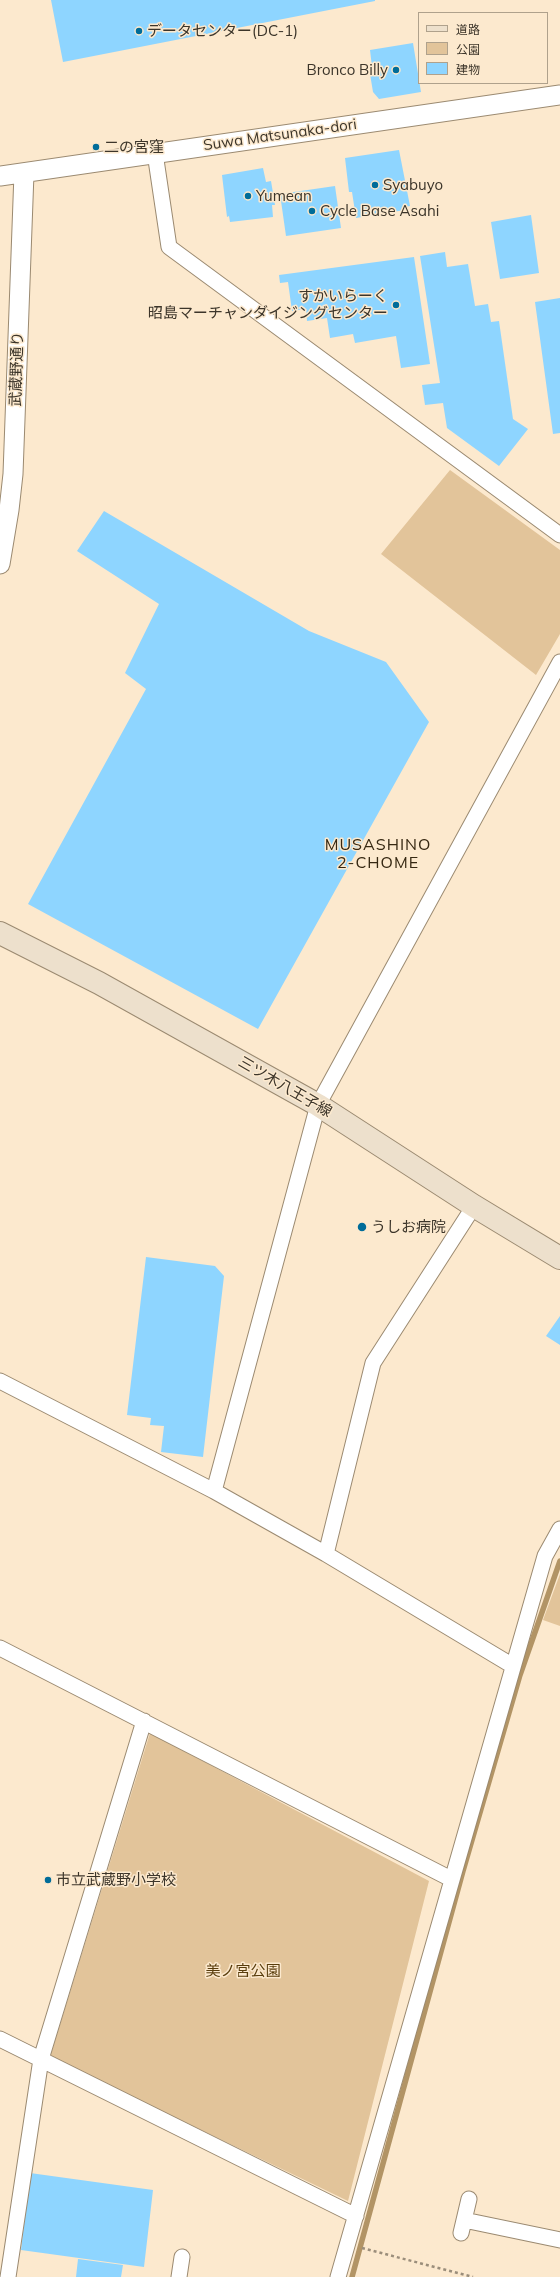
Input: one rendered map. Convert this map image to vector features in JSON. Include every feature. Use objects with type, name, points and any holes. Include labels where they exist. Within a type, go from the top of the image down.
[{"type":"main road","name":"三ツ木八王子線","points":[[0,933],[99,983],[318,1105],[474,1206],[560,1258]]},
{"type":"street","name":"Suwa Matsunaka-dori","points":[[0,176],[560,95]]},
{"type":"street","points":[[155,153],[169,247],[560,535]]},
{"type":"street","name":"武蔵野通り","points":[[0,564],[16,398],[24,173]]},
{"type":"street","points":[[214,1491],[318,1105],[560,662]]},
{"type":"street","points":[[326,1554],[373,1363],[474,1206]]},
{"type":"street","points":[[0,1380],[214,1491],[326,1554],[513,1666]]},
{"type":"street","points":[[338,2277],[451,1879],[545,1556],[560,1529]]},
{"type":"street","points":[[0,1648],[451,1879]]},
{"type":"street","points":[[8,2277],[41,2059],[144,1721]]},
{"type":"street","points":[[0,2039],[356,2216]]},
{"type":"street","points":[[469,2199],[463,2227],[560,2240]]},
{"type":"street","points":[[179,2277],[182,2257]]},
{"type":"path","points":[[365,2249],[473,2277]]},
{"type":"green space","points":[[450,470],[560,550],[560,634],[536,675],[381,554]]},
{"type":"green space","points":[[560,1574],[560,1626],[543,1620]]},
{"type":"green space","name":"美ノ宮公園","points":[[150,1733],[429,1881],[348,2201],[50,2057]]},
{"type":"building","name":"データセンター(DC-1)","points":[[51,0],[375,0],[375,1],[63,62]]},
{"type":"building","points":[[413,43],[418,74],[418,84],[420,84],[421,92],[379,99],[373,92],[369,68],[372,67],[370,50]]},
{"type":"building","points":[[399,150],[410,206],[405,207],[405,210],[356,218],[352,192],[349,192],[345,158]]},
{"type":"building","points":[[263,168],[266,182],[271,181],[275,205],[272,205],[273,217],[230,222],[229,216],[227,217],[222,175]]},
{"type":"building","points":[[335,186],[341,228],[286,236],[280,194]]},
{"type":"building","points":[[531,215],[539,273],[500,279],[491,222]]},
{"type":"building","points":[[445,252],[447,267],[468,264],[475,306],[488,304],[491,322],[499,321],[513,419],[528,429],[499,466],[447,428],[443,403],[425,405],[422,385],[440,383],[420,256]]},
{"type":"building","points":[[414,257],[430,364],[401,368],[396,336],[355,343],[353,334],[330,338],[327,318],[307,321],[306,309],[292,311],[288,282],[280,283],[279,275]]},
{"type":"building","points":[[560,298],[560,433],[553,434],[535,302]]},
{"type":"building","points":[[104,511],[309,631],[386,662],[429,722],[258,1029],[28,904],[146,689],[125,673],[159,604],[77,551]]},
{"type":"building","points":[[146,1257],[215,1266],[224,1276],[203,1457],[161,1452],[164,1426],[150,1425],[151,1418],[127,1415]]},
{"type":"building","points":[[560,1316],[560,1345],[546,1336]]},
{"type":"building","points":[[30,2173],[153,2190],[144,2267],[21,2250]]},
{"type":"building","points":[[78,2259],[123,2265],[121,2277],[76,2277]]},
{"type":"waterway","points":[[352,2277],[463,1871],[520,1675],[560,1561]]},
{"type":"place","name":"データセンター(DC-1)","points":[[139,31]]},
{"type":"place","name":"Bronco Billy","points":[[396,70]]},
{"type":"place","name":"二の宮窪","points":[[96,147]]},
{"type":"place","name":"Syabuyo","points":[[375,185]]},
{"type":"place","name":"Yumean","points":[[248,196]]},
{"type":"place","name":"Cycle Base Asahi","points":[[312,211]]},
{"type":"place","name":"すかいらーく 昭島マーチャンダイジングセンター","points":[[396,305]]},
{"type":"place","name":"うしお病院","points":[[362,1227]]},
{"type":"place","name":"市立武蔵野小学校","points":[[48,1880]]},
{"type":"district","name":"MUSASHINO 2-CHOME","points":[[378,854]]}]
